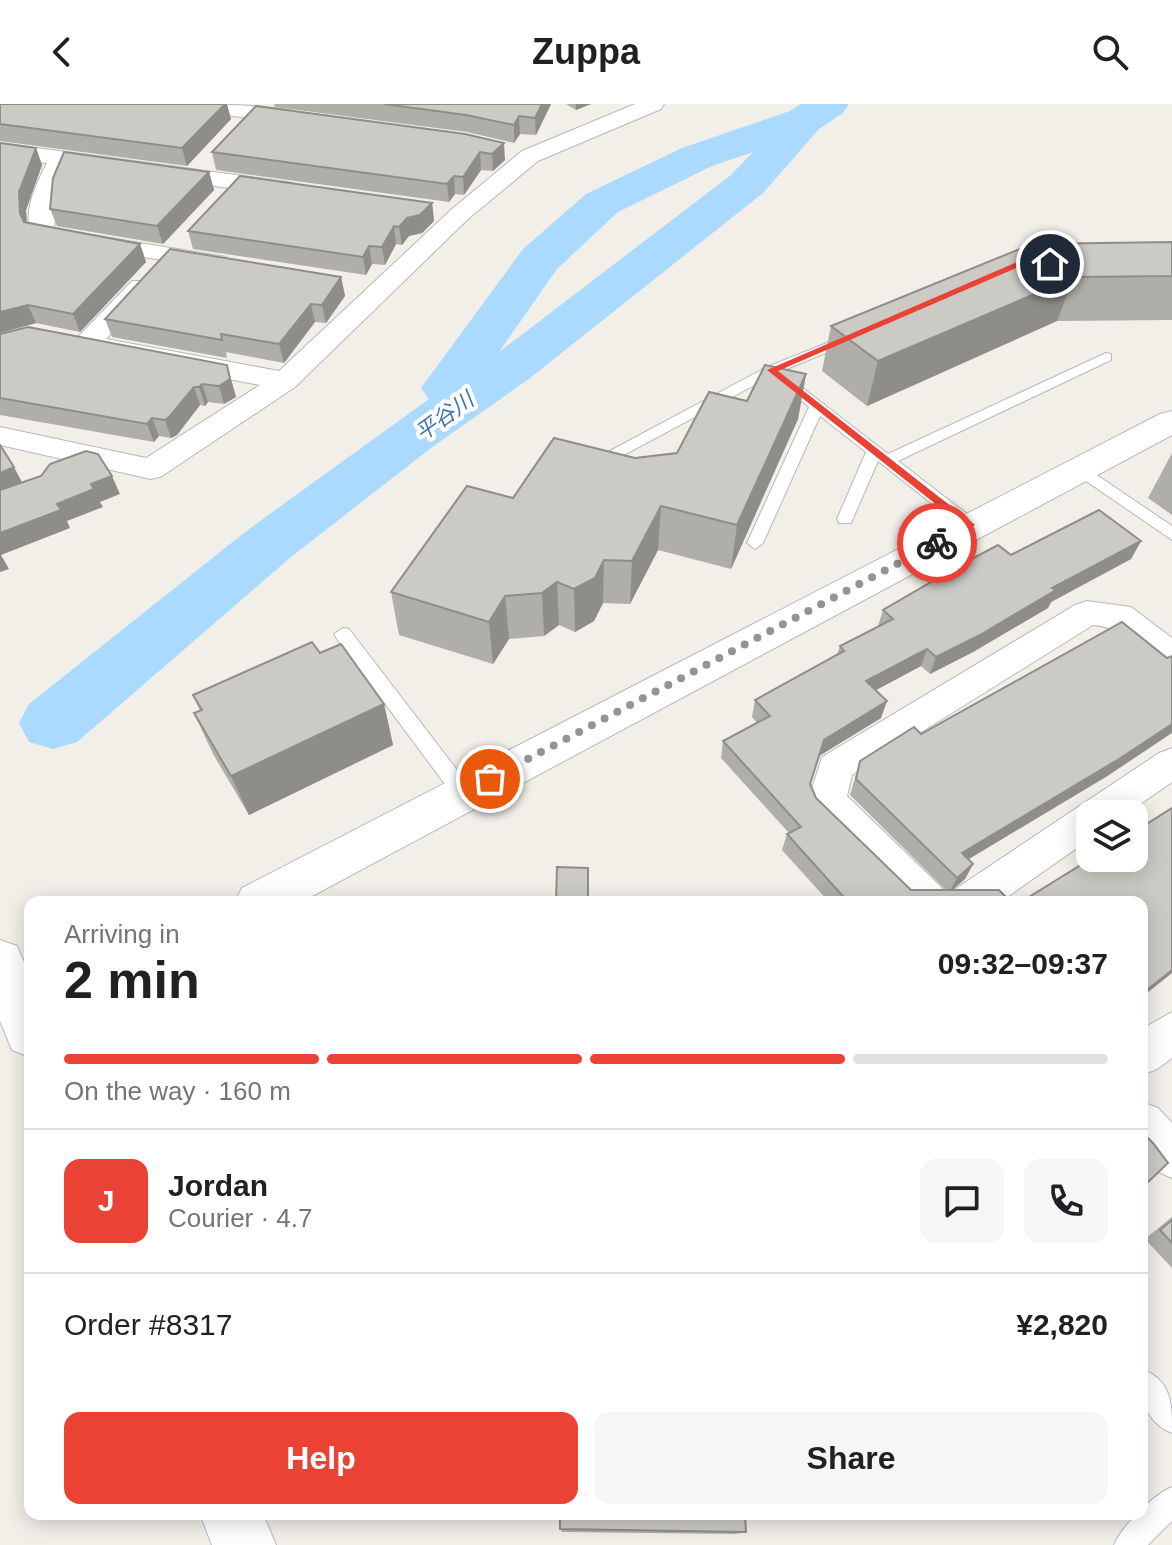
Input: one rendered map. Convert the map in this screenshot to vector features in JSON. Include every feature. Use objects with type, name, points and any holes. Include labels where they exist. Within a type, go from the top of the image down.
[{"type":"street","points":[[187,104],[258,108],[330,123]]},
{"type":"street","points":[[0,436],[64,457],[151,469],[285,381],[460,214],[518,153],[653,104]]},
{"type":"street","points":[[234,134],[258,108]]},
{"type":"street","points":[[0,150],[312,192]]},
{"type":"street","points":[[194,176],[214,155]]},
{"type":"street","points":[[61,159],[44,190],[40,216],[43,234],[246,267]]},
{"type":"street","points":[[219,202],[238,182]]},
{"type":"street","points":[[431,210],[460,214]]},
{"type":"street","points":[[191,233],[172,254],[74,341],[285,381]]},
{"type":"street","points":[[351,286],[381,291]]},
{"type":"street","points":[[269,896],[1172,421]]},
{"type":"street","points":[[924,896],[827,801],[835,767],[1087,613],[1119,615],[1172,656]]},
{"type":"street","points":[[1118,800],[1172,763]]},
{"type":"street","points":[[977,896],[1076,829]]},
{"type":"street","points":[[0,961],[24,1016]]},
{"type":"street","points":[[1148,1050],[1172,1032]]},
{"type":"street","points":[[1148,1130],[1172,1155]]},
{"type":"street","points":[[234,1520],[244,1545]]},
{"type":"lane","points":[[601,460],[772,370],[873,328]]},
{"type":"lane","points":[[845,519],[880,456],[1106,357]]},
{"type":"lane","points":[[772,370],[970,525]]},
{"type":"lane","points":[[755,543],[817,406]]},
{"type":"lane","points":[[1079,468],[1172,534]]},
{"type":"lane","points":[[343,634],[463,793]]},
{"type":"lane","points":[[1148,1389],[1172,1419]]},
{"type":"lane","points":[[1128,1545],[1172,1501]]},
{"type":"building","points":[[0,104],[225,104],[182,148],[0,124]]},
{"type":"building","points":[[384,104],[542,104],[535,118],[519,116],[514,125]]},
{"type":"building","points":[[256,106],[465,134],[504,143],[492,154],[480,152],[463,177],[454,176],[447,184],[212,152]]},
{"type":"building","points":[[0,143],[36,148],[19,192],[20,213],[24,222],[140,244],[73,314],[28,305],[0,312]]},
{"type":"building","points":[[64,152],[209,172],[157,226],[50,209],[53,178]]},
{"type":"building","points":[[240,176],[432,203],[420,215],[407,218],[399,227],[394,226],[382,247],[369,246],[363,257],[188,231]]},
{"type":"building","points":[[1172,242],[1172,276],[1074,277],[878,361],[831,326],[1032,244]]},
{"type":"building","points":[[170,249],[341,277],[322,305],[311,304],[279,344],[221,334],[222,340],[105,319]]},
{"type":"building","points":[[28,327],[227,365],[230,379],[219,386],[202,384],[194,387],[165,420],[152,418],[147,424],[0,398],[0,334]]},
{"type":"building","points":[[765,365],[806,374],[737,525],[661,506],[632,561],[604,560],[595,578],[574,589],[557,582],[542,593],[505,596],[489,622],[391,592],[467,486],[513,498],[554,438],[635,458],[677,453],[709,392],[747,401]]},
{"type":"building","points":[[0,445],[14,467],[0,473]]},
{"type":"building","points":[[86,451],[98,454],[112,476],[91,484],[94,489],[57,504],[61,510],[0,533],[0,490],[41,476],[50,464]]},
{"type":"building","points":[[1099,510],[1141,541],[1052,588],[1056,590],[980,635],[936,657],[927,649],[866,681],[887,701],[824,740],[810,784],[816,798],[911,890],[999,890],[1005,896],[843,896],[787,834],[801,827],[723,741],[770,716],[755,700],[844,651],[840,646],[893,619],[883,610],[998,545],[1011,555]]},
{"type":"building","points":[[1122,622],[1167,658],[1172,656],[1172,724],[962,853],[973,864],[957,878],[856,779],[860,761],[914,727],[921,734]]},
{"type":"building","points":[[312,642],[320,653],[341,644],[384,704],[231,776],[194,713],[202,710],[193,695]]},
{"type":"building","points":[[1172,808],[1172,970],[1148,989],[1148,896],[1031,896],[1076,868],[1076,872],[1148,872],[1148,823]]},
{"type":"building","points":[[557,867],[588,868],[588,896],[556,896]]},
{"type":"building","points":[[1148,1138],[1153,1143],[1168,1163],[1148,1182]]},
{"type":"building","points":[[1172,1220],[1172,1243],[1160,1230]]},
{"type":"building","points":[[560,1520],[745,1520],[746,1532],[560,1529]]},
{"type":"waterway","name":"平谷川","points":[[53,723],[270,543],[412,436],[512,367],[747,184],[804,120],[829,104]]},
{"type":"waterway","points":[[447,388],[540,259],[602,203],[697,157],[796,122]]},
{"type":"way so far","points":[[490,779],[937,543]]},
{"type":"route","points":[[937,543],[970,525],[772,370],[1020,264],[1050,264]]}]
